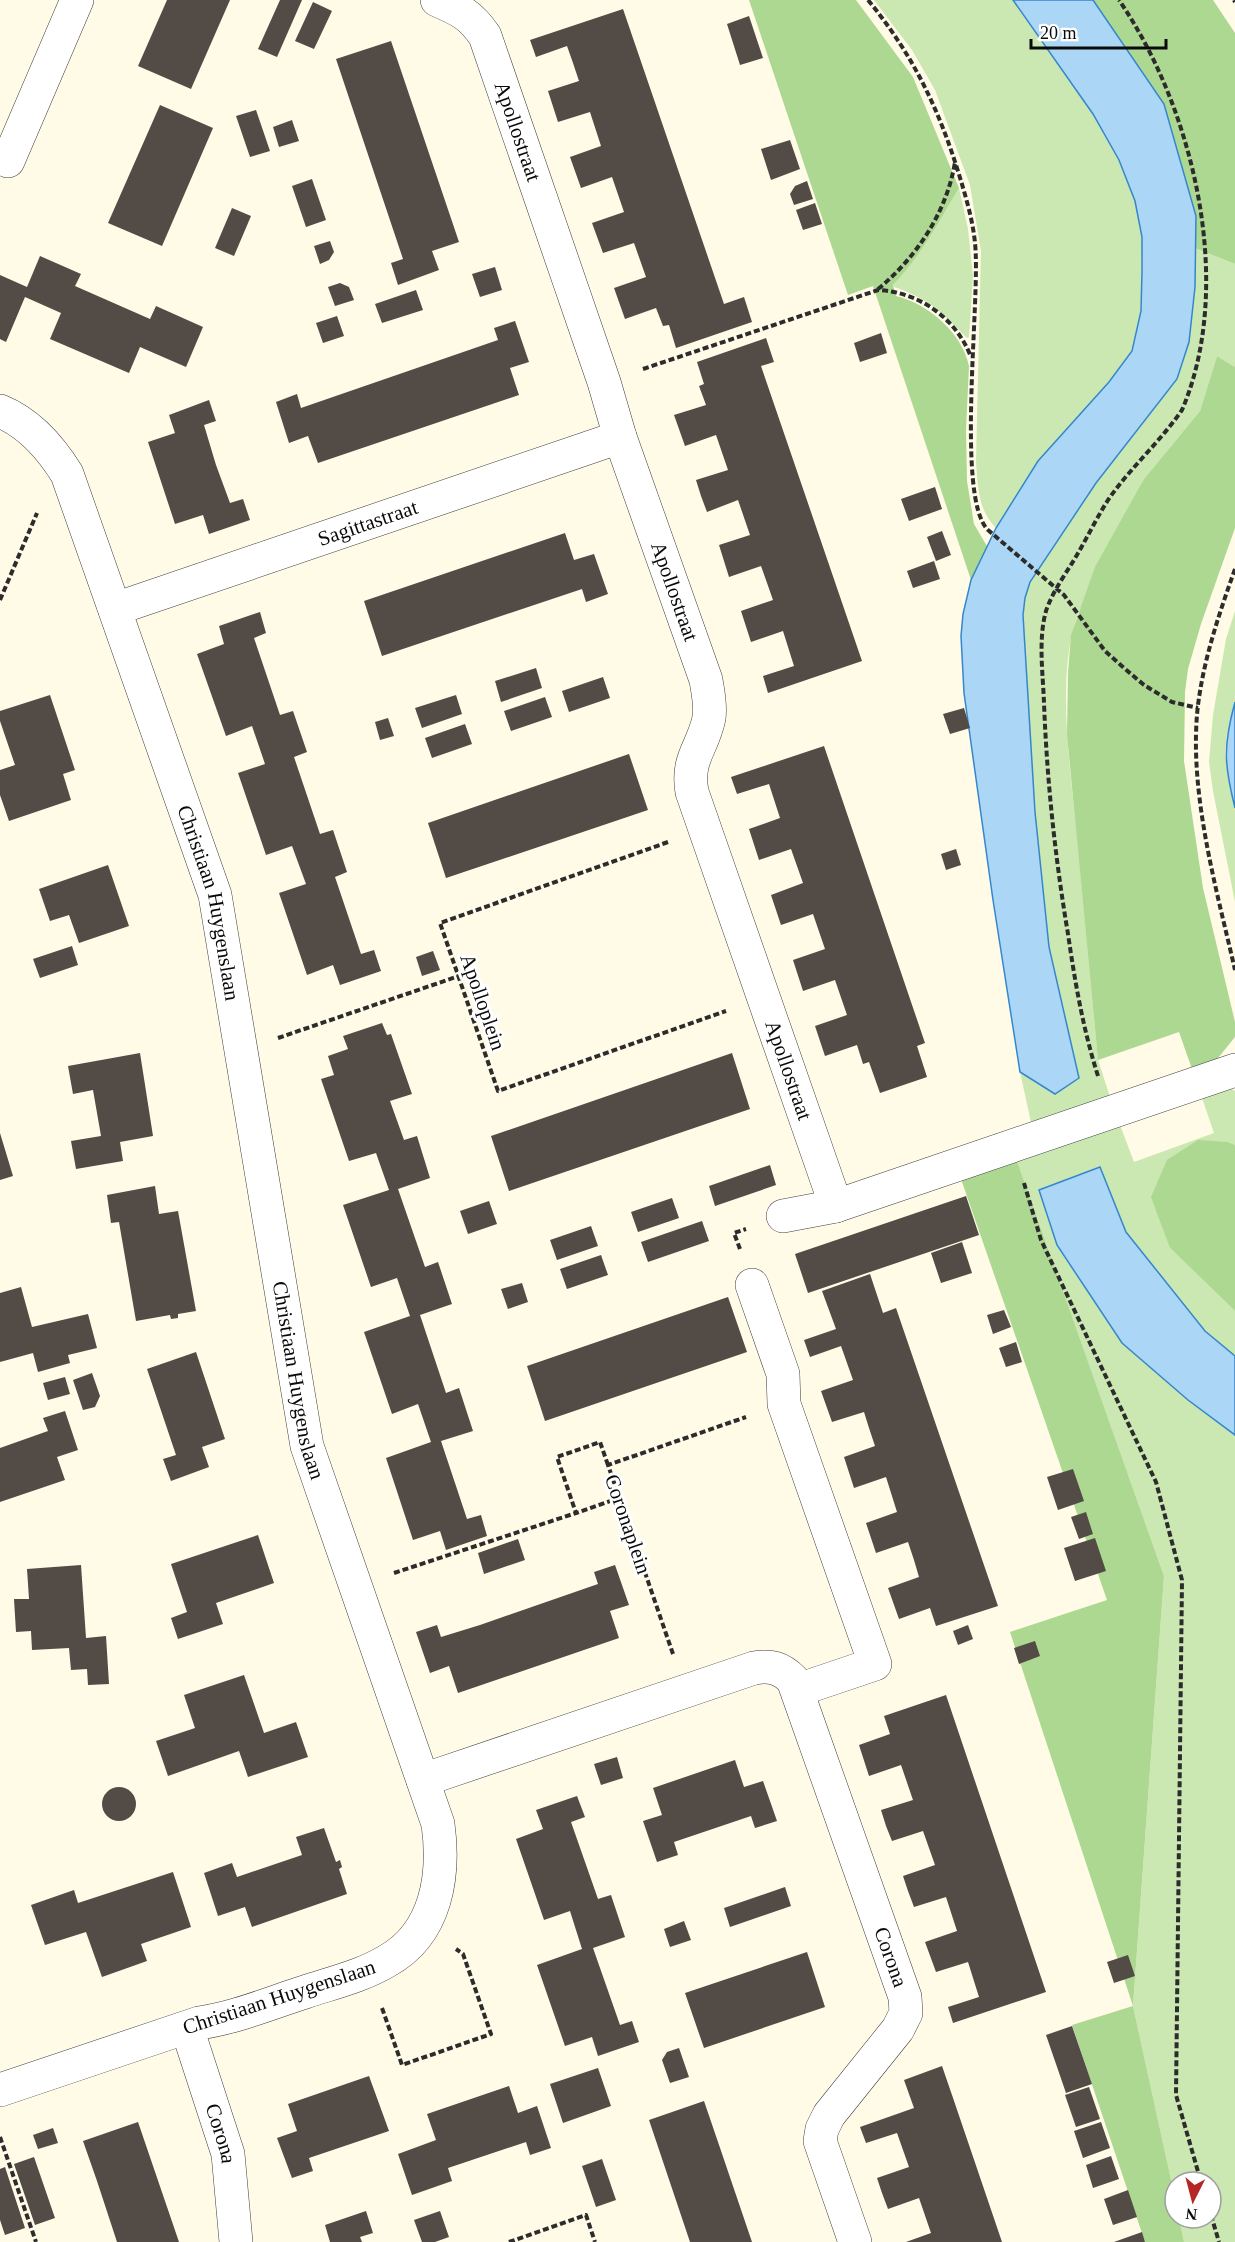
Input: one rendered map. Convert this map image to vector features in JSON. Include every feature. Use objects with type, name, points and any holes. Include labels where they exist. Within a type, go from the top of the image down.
[{"type":"street","points":[[8,160],[77,0]]},
{"type":"street","name":"Apollostraat","points":[[437,0],[464,12],[475,21],[485,36],[604,382],[620,437],[706,680],[710,704],[708,720],[690,768],[690,780],[836,1206]]},
{"type":"street","name":"Christiaan Huygenslaan","points":[[0,411],[34,432],[59,460],[68,474],[215,895],[307,1446],[438,1824],[441,1851],[440,1875],[433,1903],[423,1927],[404,1950],[387,1962],[242,2013],[186,2028],[0,2090]]},
{"type":"street","name":"Sagittastraat","points":[[115,609],[620,437]]},
{"type":"street","points":[[783,1216],[836,1206],[1235,1070]]},
{"type":"street","points":[[752,1286],[783,1374],[784,1404],[875,1664],[798,1690]]},
{"type":"street","name":"Corona","points":[[686,1690],[754,1668],[768,1666],[786,1673],[793,1680],[905,1997],[906,2013],[898,2029],[829,2115],[820,2134],[820,2141],[855,2242]]},
{"type":"street","points":[[423,1780],[686,1690]]},
{"type":"street","name":"Corona","points":[[186,2028],[228,2154],[236,2242]]},
{"type":"path","points":[[868,0],[918,70],[955,161],[972,222],[975,242],[976,289],[971,447],[974,490],[979,518],[988,530],[1064,595],[1105,651],[1124,668],[1144,685],[1172,702],[1198,708]]},
{"type":"path","points":[[1119,0],[1160,64],[1180,107]]},
{"type":"path","points":[[878,290],[903,266],[924,238],[948,192],[955,161]]},
{"type":"path","points":[[604,382],[878,290],[908,295],[929,306],[948,322],[965,342],[973,360]]},
{"type":"path","points":[[1112,1112],[1087,1043],[1052,830],[1045,729],[1043,644],[1045,614],[1056,588],[1109,499],[1166,432],[1197,386]]},
{"type":"path","points":[[0,600],[59,460]]},
{"type":"path","points":[[1235,569],[1207,655],[1198,708],[1197,782],[1215,882],[1235,970]]},
{"type":"path","name":"Apolloplein","points":[[705,829],[440,923],[498,1091],[764,998]]},
{"type":"path","points":[[242,1051],[459,976]]},
{"type":"path","points":[[1012,1147],[1041,1240],[1156,1482],[1182,1580],[1176,2095],[1198,2170]]},
{"type":"path","name":"Coronaplein","points":[[686,1690],[608,1464],[784,1404]]},
{"type":"path","points":[[576,1513],[557,1457],[600,1443],[608,1464]]},
{"type":"path","points":[[355,1586],[620,1498]]},
{"type":"path","points":[[369,1970],[402,2065],[491,2034],[463,1954],[423,1927]]},
{"type":"path","points":[[0,2137],[36,2242]]},
{"type":"path","points":[[509,2242],[586,2215],[595,2242]]},
{"type":"green space","points":[[749,0],[856,0],[913,77],[959,188],[921,251],[893,285],[896,296],[932,313],[952,331],[969,366],[966,430],[967,481],[974,524],[988,548],[971,580],[873,286],[848,295]]},
{"type":"green space","points":[[874,0],[1013,0],[1093,114],[1119,160],[1135,201],[1142,237],[1141,311],[1132,351],[1109,382],[1038,461],[996,528],[982,506],[978,489],[976,462],[981,251],[970,185],[935,90],[912,50]]},
{"type":"green space","points":[[1093,0],[1213,0],[1235,33],[1235,264],[1195,248],[1196,216],[1164,104]]},
{"type":"green space","points":[[959,188],[968,229],[973,276],[969,337],[967,338],[934,307],[893,285],[921,251]]},
{"type":"green space","points":[[1195,248],[1235,264],[1235,367],[1217,356],[1200,411],[1144,479],[1078,614],[1067,665],[1069,754],[1098,1060],[1111,1100],[1032,1127],[1020,1072],[1055,1094],[1079,1078],[1049,947],[1035,812],[1023,615],[1025,598],[1030,582],[1096,483],[1177,379],[1189,341],[1195,287]]},
{"type":"green space","points":[[1217,356],[1235,367],[1235,528],[1201,624],[1188,669],[1185,692],[1184,761],[1203,888],[1235,1022],[1235,1037],[1214,1063],[1192,1069],[1179,1032],[1098,1060],[1067,735],[1071,635],[1095,567],[1144,479],[1200,411]]},
{"type":"green space","points":[[1235,611],[1235,702],[1227,734],[1225,754],[1235,808],[1235,902],[1209,762],[1213,715],[1226,639]]},
{"type":"green space","points":[[1228,1087],[1235,1091],[1235,1145],[1228,1142],[1170,1248],[1235,1311],[1235,1356],[1205,1332],[1126,1231],[1100,1167],[1039,1190],[1122,1343],[1188,1400],[1235,1435],[1235,2242],[1184,2242],[1182,2230],[1223,2230],[1223,2170],[1169,2170],[1133,2006],[1164,1576],[1017,1161],[1120,1125],[1134,1162],[1214,1133],[1202,1098]]},
{"type":"green space","points":[[1198,1140],[1228,1142],[1235,1145],[1235,1311],[1170,1248],[1151,1197],[1167,1160]]},
{"type":"green space","points":[[1017,1161],[1164,1576],[1133,2006],[1010,1632],[1107,1600],[961,1179]]},
{"type":"green space","points":[[1133,2006],[1169,2170],[1163,2170],[1163,2230],[1182,2230],[1184,2242],[1145,2242],[1072,2025]]},
{"type":"water","points":[[1013,0],[1093,0],[1164,104],[1196,216],[1195,287],[1189,342],[1177,379],[1096,483],[1030,582],[1025,598],[1023,615],[1035,812],[1049,947],[1079,1078],[1055,1094],[1020,1072],[964,693],[961,636],[963,614],[971,580],[996,528],[1038,461],[1109,382],[1132,351],[1141,311],[1142,237],[1135,201],[1119,160],[1093,114]]},
{"type":"water","points":[[1235,702],[1235,808],[1226,755],[1228,731]]},
{"type":"water","points":[[1100,1167],[1126,1232],[1205,1331],[1235,1356],[1235,1435],[1188,1400],[1122,1343],[1057,1245],[1039,1190]]},
{"type":"building","points":[[167,0],[230,0],[191,89],[138,66]]},
{"type":"building","points":[[280,0],[302,0],[277,57],[258,49]]},
{"type":"building","points":[[313,2],[332,11],[314,49],[295,41]]},
{"type":"building","points":[[623,9],[724,304],[744,297],[752,322],[676,348],[669,325],[663,326],[656,308],[625,319],[614,288],[646,277],[634,243],[603,253],[592,223],[624,212],[612,177],[581,188],[570,157],[601,146],[590,112],[558,122],[548,91],[579,81],[573,63],[567,46],[536,57],[530,40]]},
{"type":"building","points":[[749,16],[763,58],[740,65],[727,24]]},
{"type":"building","points":[[391,41],[459,242],[432,251],[439,270],[398,285],[391,263],[403,259],[336,59]]},
{"type":"building","points":[[160,105],[213,128],[162,246],[108,223]]},
{"type":"building","points":[[256,110],[270,151],[250,157],[236,116]]},
{"type":"building","points":[[292,120],[299,141],[279,147],[273,127]]},
{"type":"building","points":[[790,140],[800,169],[771,180],[761,149]]},
{"type":"building","points":[[312,179],[326,220],[306,227],[292,186]]},
{"type":"building","points":[[807,181],[813,199],[794,205],[790,194],[795,186]]},
{"type":"building","points":[[815,203],[822,224],[803,230],[796,210]]},
{"type":"building","points":[[232,208],[251,216],[234,256],[215,248]]},
{"type":"building","points":[[330,241],[334,252],[329,260],[320,264],[314,246]]},
{"type":"building","points":[[40,256],[81,274],[75,286],[150,319],[156,306],[203,327],[186,367],[140,347],[129,373],[50,339],[61,313],[25,297],[6,342],[0,339],[0,275],[27,287]]},
{"type":"building","points":[[495,267],[502,290],[480,297],[472,274]]},
{"type":"building","points":[[340,283],[349,287],[354,300],[335,306],[328,287]]},
{"type":"building","points":[[416,290],[423,310],[382,323],[375,304]]},
{"type":"building","points":[[337,316],[344,336],[323,343],[316,323]]},
{"type":"building","points":[[515,321],[529,362],[510,368],[519,395],[318,463],[308,436],[289,443],[276,402],[297,394],[301,408],[498,340],[494,328]]},
{"type":"building","points":[[881,333],[887,353],[860,362],[854,343]]},
{"type":"building","points":[[766,338],[774,362],[761,366],[862,661],[768,693],[763,676],[794,666],[783,631],[751,642],[741,611],[773,600],[761,566],[729,577],[719,545],[750,535],[738,500],[707,512],[696,480],[728,470],[716,435],[685,446],[674,415],[706,405],[699,386],[704,384],[697,362]]},
{"type":"building","points":[[209,400],[216,421],[204,425],[216,465],[230,503],[243,499],[250,520],[209,534],[203,515],[175,524],[148,442],[175,433],[169,415]]},
{"type":"building","points":[[935,487],[942,509],[909,521],[901,499]]},
{"type":"building","points":[[942,531],[951,555],[936,561],[927,537]]},
{"type":"building","points":[[565,533],[574,560],[594,554],[608,594],[586,602],[582,589],[382,656],[364,601]]},
{"type":"building","points":[[934,561],[940,579],[913,588],[907,571]]},
{"type":"building","points":[[260,612],[266,633],[254,638],[280,715],[293,711],[307,752],[294,757],[320,834],[333,830],[347,872],[335,877],[361,954],[374,950],[381,971],[340,985],[333,965],[307,975],[279,893],[306,884],[292,846],[266,855],[238,773],[265,764],[252,726],[226,736],[197,654],[224,644],[219,626]]},
{"type":"building","points":[[536,668],[542,688],[501,702],[495,681]]},
{"type":"building","points":[[603,677],[610,698],[569,712],[562,691]]},
{"type":"building","points":[[50,695],[75,770],[63,774],[71,800],[9,821],[0,795],[0,770],[15,765],[0,721],[0,711]]},
{"type":"building","points":[[456,695],[462,714],[422,728],[415,708]]},
{"type":"building","points":[[545,697],[552,717],[511,731],[504,711]]},
{"type":"building","points":[[964,708],[970,728],[950,734],[943,714]]},
{"type":"building","points":[[388,718],[394,736],[380,740],[375,722]]},
{"type":"building","points":[[465,724],[472,744],[432,758],[425,738]]},
{"type":"building","points":[[824,746],[925,1043],[917,1046],[927,1077],[880,1093],[869,1062],[863,1064],[857,1045],[825,1056],[815,1026],[847,1015],[835,980],[803,991],[793,960],[825,949],[813,914],[781,925],[771,895],[803,883],[791,849],[759,860],[749,829],[780,818],[769,784],[737,794],[731,777]]},
{"type":"building","points":[[629,754],[648,810],[446,878],[428,823]]},
{"type":"building","points":[[956,849],[961,865],[946,870],[941,854]]},
{"type":"building","points":[[108,865],[129,926],[79,943],[69,915],[50,921],[39,889]]},
{"type":"building","points":[[72,946],[78,965],[40,978],[33,959]]},
{"type":"building","points":[[433,951],[440,970],[422,976],[416,957]]},
{"type":"building","points":[[382,1023],[387,1035],[391,1034],[412,1094],[390,1101],[404,1140],[417,1136],[430,1178],[398,1189],[425,1267],[438,1262],[452,1304],[420,1315],[446,1393],[459,1388],[473,1431],[441,1441],[467,1519],[481,1515],[487,1536],[446,1550],[440,1531],[413,1540],[386,1458],[431,1442],[418,1404],[392,1414],[364,1332],[410,1316],[397,1278],[371,1287],[343,1205],[389,1190],[376,1153],[349,1161],[321,1079],[334,1075],[328,1056],[348,1049],[343,1036]]},
{"type":"building","points":[[140,1053],[153,1136],[120,1142],[123,1161],[76,1169],[71,1141],[101,1136],[93,1090],[73,1094],[68,1066]]},
{"type":"building","points":[[732,1053],[750,1109],[509,1191],[491,1136]]},
{"type":"building","points":[[0,1133],[13,1176],[0,1180]]},
{"type":"building","points":[[770,1165],[776,1185],[715,1206],[709,1186]]},
{"type":"building","points":[[155,1186],[159,1214],[178,1211],[196,1311],[178,1314],[178,1318],[171,1319],[170,1315],[136,1321],[119,1222],[111,1223],[107,1195]]},
{"type":"building","points":[[966,1196],[979,1235],[808,1293],[795,1254]]},
{"type":"building","points":[[672,1198],[679,1218],[638,1232],[631,1212]]},
{"type":"building","points":[[489,1201],[497,1224],[468,1234],[460,1211]]},
{"type":"building","points":[[702,1221],[709,1241],[648,1262],[641,1242]]},
{"type":"building","points":[[591,1226],[598,1246],[557,1260],[550,1240]]},
{"type":"building","points":[[962,1242],[972,1273],[941,1283],[931,1253]]},
{"type":"building","points":[[601,1255],[608,1275],[567,1289],[560,1269]]},
{"type":"building","points":[[870,1274],[883,1313],[896,1308],[998,1606],[936,1626],[930,1608],[899,1619],[888,1588],[919,1577],[908,1542],[876,1553],[866,1523],[897,1512],[886,1477],[854,1488],[844,1457],[875,1446],[864,1412],[832,1422],[821,1391],[853,1380],[841,1346],[810,1357],[804,1340],[836,1329],[822,1291]]},
{"type":"building","points":[[522,1283],[528,1302],[508,1309],[501,1289]]},
{"type":"building","points":[[21,1287],[32,1327],[88,1314],[97,1348],[68,1355],[70,1363],[38,1372],[33,1353],[0,1362],[0,1293]]},
{"type":"building","points":[[728,1297],[747,1352],[545,1421],[527,1366]]},
{"type":"building","points":[[1004,1310],[1011,1327],[993,1334],[987,1315]]},
{"type":"building","points":[[1016,1342],[1022,1362],[1006,1367],[999,1348]]},
{"type":"building","points":[[196,1352],[225,1439],[202,1447],[209,1467],[171,1481],[163,1459],[176,1455],[147,1369]]},
{"type":"building","points":[[92,1373],[100,1396],[95,1407],[83,1410],[73,1380]]},
{"type":"building","points":[[65,1377],[70,1394],[48,1400],[43,1383]]},
{"type":"building","points":[[65,1411],[78,1450],[57,1457],[65,1480],[0,1502],[0,1448],[48,1431],[43,1418]]},
{"type":"building","points":[[1073,1469],[1084,1501],[1058,1510],[1047,1477]]},
{"type":"building","points":[[1086,1512],[1093,1534],[1079,1539],[1071,1517]]},
{"type":"building","points":[[258,1535],[274,1583],[216,1603],[223,1624],[178,1639],[171,1618],[187,1612],[171,1564]]},
{"type":"building","points":[[1095,1538],[1106,1571],[1075,1581],[1064,1548]]},
{"type":"building","points":[[518,1539],[525,1560],[484,1574],[478,1553]]},
{"type":"building","points":[[81,1565],[86,1638],[106,1636],[109,1684],[88,1685],[87,1669],[71,1670],[69,1648],[32,1650],[31,1631],[16,1632],[14,1599],[29,1599],[27,1569]]},
{"type":"building","points":[[615,1565],[629,1605],[610,1611],[619,1638],[458,1693],[449,1666],[430,1673],[416,1632],[437,1625],[441,1637],[480,1625],[598,1584],[594,1572]]},
{"type":"building","points":[[968,1625],[973,1639],[958,1645],[953,1631]]},
{"type":"building","points":[[1035,1641],[1040,1656],[1019,1664],[1014,1648]]},
{"type":"building","points":[[244,1675],[264,1733],[296,1722],[308,1757],[248,1777],[239,1751],[168,1776],[156,1741],[195,1728],[184,1695]]},
{"type":"building","points":[[946,1695],[1046,1992],[953,2023],[948,2007],[979,1997],[968,1962],[936,1972],[925,1942],[957,1931],[946,1897],[914,1907],[903,1876],[935,1865],[923,1831],[892,1841],[881,1810],[913,1800],[901,1765],[869,1776],[859,1745],[890,1734],[884,1716]]},
{"type":"building","points":[[617,1757],[623,1778],[601,1785],[594,1764]]},
{"type":"building","points":[[735,1760],[744,1787],[763,1781],[777,1821],[755,1828],[751,1816],[674,1842],[678,1855],[657,1862],[643,1821],[662,1815],[653,1788]]},
{"type":"building","points":[[119,1787],[131,1792],[136,1804],[131,1816],[119,1821],[107,1816],[102,1804],[107,1792]]},
{"type":"building","points":[[577,1796],[585,1817],[571,1822],[598,1899],[611,1895],[625,1937],[593,1948],[620,2025],[632,2021],[639,2042],[598,2056],[592,2037],[565,2046],[537,1965],[582,1949],[570,1911],[544,1920],[516,1839],[543,1829],[536,1810]]},
{"type":"building","points":[[324,1828],[336,1862],[340,1860],[342,1867],[339,1869],[347,1894],[252,1927],[245,1907],[218,1916],[204,1873],[232,1863],[237,1877],[302,1855],[296,1837]]},
{"type":"building","points":[[173,1872],[191,1927],[141,1944],[147,1961],[102,1977],[86,1932],[45,1945],[31,1905],[74,1890],[78,1903]]},
{"type":"building","points":[[785,1887],[791,1906],[730,1927],[724,1908]]},
{"type":"building","points":[[684,1921],[691,1940],[670,1947],[664,1929]]},
{"type":"building","points":[[807,1952],[825,2007],[704,2048],[685,1993]]},
{"type":"building","points":[[1128,1955],[1135,1976],[1114,1983],[1107,1962]]},
{"type":"building","points":[[1072,2026],[1092,2084],[1066,2093],[1046,2035]]},
{"type":"building","points":[[679,2048],[689,2077],[670,2083],[662,2060],[667,2052]]},
{"type":"building","points":[[942,2066],[1002,2242],[906,2242],[931,2233],[919,2198],[888,2209],[882,2193],[877,2178],[909,2167],[897,2133],[866,2143],[860,2127],[914,2108],[904,2080]]},
{"type":"building","points":[[598,2068],[611,2106],[563,2123],[550,2084]]},
{"type":"building","points":[[369,2076],[389,2131],[309,2158],[313,2171],[292,2178],[277,2138],[297,2131],[288,2104]]},
{"type":"building","points":[[509,2086],[518,2113],[537,2106],[551,2148],[530,2155],[526,2142],[448,2168],[452,2181],[412,2195],[398,2154],[436,2140],[427,2114]]},
{"type":"building","points":[[1089,2087],[1100,2119],[1076,2127],[1065,2095]]},
{"type":"building","points":[[704,2101],[752,2242],[690,2242],[649,2120]]},
{"type":"building","points":[[138,2122],[179,2242],[117,2242],[83,2141]]},
{"type":"building","points":[[1101,2122],[1110,2148],[1083,2158],[1074,2131]]},
{"type":"building","points":[[53,2128],[58,2143],[38,2149],[33,2135]]},
{"type":"building","points":[[1111,2156],[1119,2179],[1093,2188],[1086,2165]]},
{"type":"building","points":[[34,2157],[55,2218],[35,2225],[14,2164]]},
{"type":"building","points":[[602,2159],[616,2200],[596,2207],[582,2166]]},
{"type":"building","points":[[5,2167],[25,2228],[5,2235],[0,2220],[0,2169]]},
{"type":"building","points":[[1128,2190],[1137,2217],[1113,2225],[1104,2199]]},
{"type":"building","points":[[366,2211],[373,2233],[360,2237],[362,2242],[330,2242],[325,2225]]},
{"type":"building","points":[[440,2211],[449,2237],[435,2242],[422,2242],[414,2220]]},
{"type":"building","points":[[1142,2232],[1145,2242],[1114,2242]]}]
